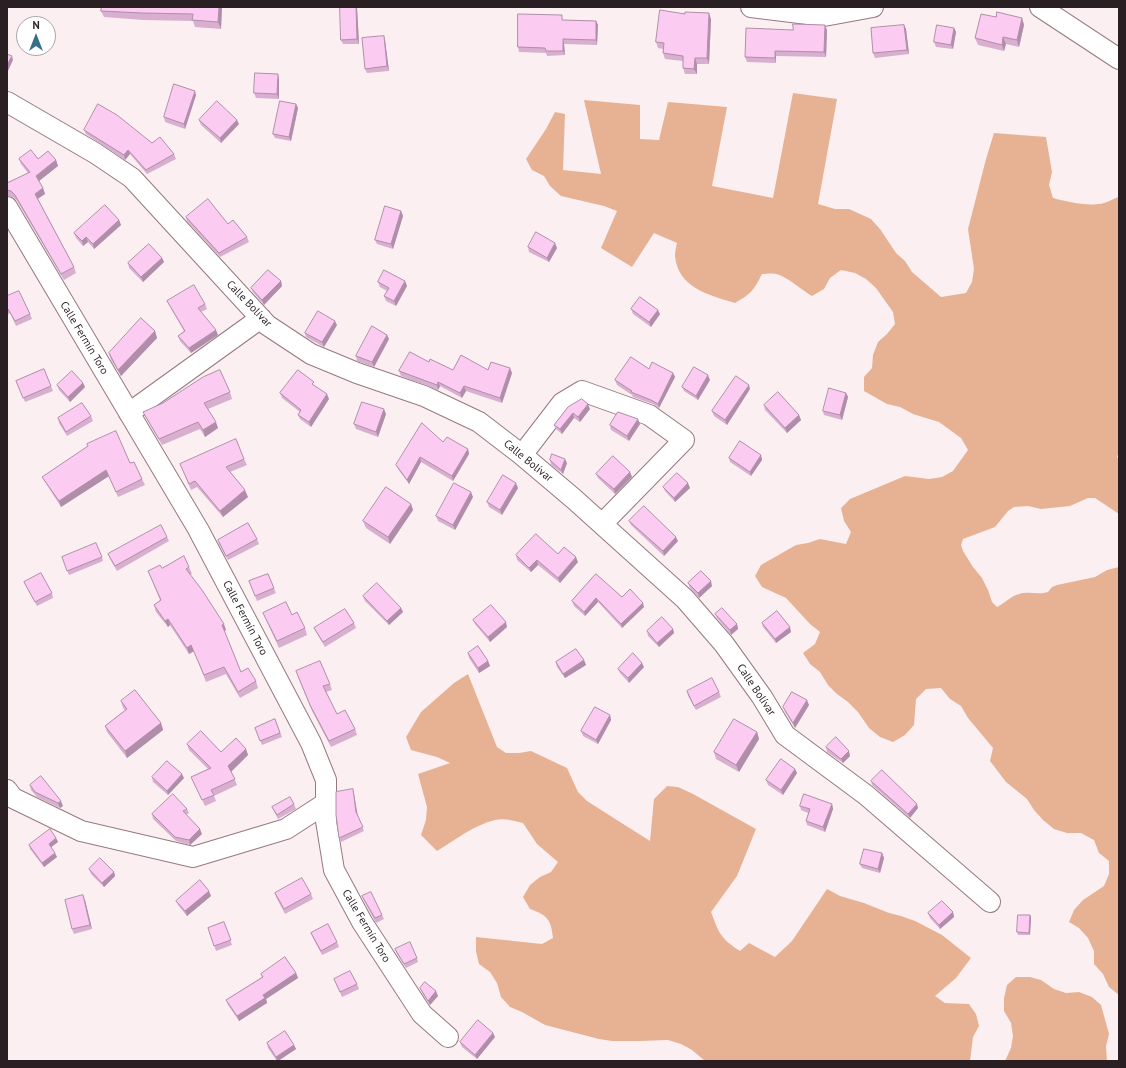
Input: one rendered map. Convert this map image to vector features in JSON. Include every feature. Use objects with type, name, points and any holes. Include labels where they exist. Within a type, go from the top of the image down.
[{"type":"street","points":[[751,7],[824,16],[873,7]]},
{"type":"street","points":[[1040,7],[1119,59]]},
{"type":"street","name":"Calle Bolívar","points":[[7,102],[95,153],[132,178],[267,325],[311,354],[357,373],[424,396],[479,422],[522,455],[602,524],[685,599],[724,644],[762,697],[785,735],[866,795],[990,902]]},
{"type":"street","name":"Calle Fermín Toro","points":[[7,207],[198,529],[311,743],[326,780],[326,821],[334,870],[362,922],[422,1014],[448,1037]]},
{"type":"street","points":[[129,413],[261,318]]},
{"type":"street","points":[[522,455],[562,403],[582,392],[649,415],[684,440],[602,524]]},
{"type":"street","points":[[7,790],[13,798],[81,831],[193,858],[286,829],[326,803]]},
{"type":"shaded area","points":[[793,93],[837,99],[818,204],[835,209],[849,209],[871,219],[912,272],[941,297],[966,293],[972,282],[974,269],[968,229],[994,133],[1046,137],[1052,172],[1049,185],[1053,198],[1085,204],[1098,204],[1119,197],[1119,452],[1117,457],[1119,460],[1119,514],[1095,498],[1088,498],[1070,506],[1041,509],[1028,506],[1014,507],[1008,511],[995,527],[963,539],[961,545],[973,567],[982,578],[992,602],[997,607],[1013,596],[1019,594],[1048,592],[1052,587],[1057,585],[1095,577],[1107,570],[1119,567],[1119,995],[1109,987],[1103,974],[1094,964],[1094,951],[1088,938],[1079,928],[1069,922],[1074,910],[1083,900],[1104,886],[1109,874],[1109,861],[1099,853],[1094,840],[1081,833],[1067,833],[1054,829],[1043,820],[1027,799],[1006,782],[990,761],[993,748],[968,718],[961,706],[950,699],[941,688],[926,689],[916,699],[914,725],[905,735],[893,742],[880,737],[869,728],[858,712],[848,702],[828,685],[820,672],[810,664],[803,653],[815,644],[820,632],[810,624],[786,598],[762,587],[755,576],[761,565],[796,545],[820,539],[846,544],[851,532],[844,521],[841,508],[850,499],[905,476],[929,479],[942,477],[953,471],[968,450],[961,438],[939,422],[913,414],[900,407],[887,404],[864,391],[864,377],[872,368],[873,355],[878,342],[895,324],[893,312],[876,288],[866,279],[855,273],[841,270],[830,278],[824,289],[812,296],[780,275],[762,274],[752,291],[735,303],[705,293],[688,283],[677,267],[675,256],[677,243],[654,233],[632,267],[601,248],[617,211],[604,206],[561,196],[550,186],[544,176],[532,170],[526,159],[546,129],[555,112],[565,114],[563,170],[601,174],[584,100],[640,105],[640,139],[659,140],[668,102],[727,107],[712,186],[773,198]]},
{"type":"shaded area","points":[[468,674],[497,747],[506,753],[531,751],[567,768],[578,792],[587,801],[650,841],[654,799],[667,786],[678,787],[693,794],[756,829],[737,876],[711,912],[721,934],[728,942],[740,951],[749,943],[775,957],[792,941],[827,889],[840,896],[915,921],[942,935],[971,958],[956,978],[935,996],[945,1003],[969,1004],[976,1014],[979,1026],[973,1037],[970,1061],[705,1061],[692,1050],[681,1044],[668,1040],[612,1041],[599,1039],[545,1025],[510,1007],[501,997],[497,983],[490,972],[479,964],[476,951],[476,937],[542,944],[553,938],[551,926],[547,919],[540,913],[530,909],[523,897],[530,885],[540,877],[551,872],[558,862],[537,844],[523,823],[498,819],[480,825],[437,851],[421,835],[426,820],[427,807],[418,774],[450,763],[437,757],[411,750],[406,737],[421,712],[454,683]]},
{"type":"shaded area","points":[[1016,977],[1030,977],[1041,980],[1054,989],[1066,993],[1079,992],[1092,997],[1101,1005],[1109,1034],[1106,1046],[1107,1061],[1005,1061],[1011,1048],[1013,1036],[1011,1023],[1004,1011],[1004,998],[1007,985]]},
{"type":"building","points":[[102,7],[219,7],[218,22],[192,20],[193,14],[101,11]]},
{"type":"building","points":[[340,7],[356,7],[357,39],[341,40]]},
{"type":"building","points":[[660,10],[685,14],[685,12],[709,13],[707,58],[695,58],[694,69],[683,68],[683,56],[663,53],[664,43],[656,42]]},
{"type":"building","points":[[997,12],[1022,18],[1017,40],[1003,37],[1002,45],[975,38],[981,14],[996,17]]},
{"type":"building","points":[[518,14],[562,15],[562,20],[596,21],[596,40],[563,39],[563,51],[546,51],[545,48],[518,47]]},
{"type":"building","points":[[793,24],[825,25],[824,52],[775,51],[775,58],[745,57],[746,28],[793,30]]},
{"type":"building","points":[[904,25],[907,50],[873,53],[871,28]]},
{"type":"building","points":[[937,25],[954,28],[951,45],[934,42]]},
{"type":"building","points":[[384,36],[387,66],[365,69],[362,38]]},
{"type":"building","points":[[7,54],[12,56],[7,65]]},
{"type":"building","points":[[255,73],[278,74],[277,94],[254,93]]},
{"type":"building","points":[[174,84],[195,91],[184,124],[164,117]]},
{"type":"building","points":[[217,101],[237,120],[220,138],[199,120]]},
{"type":"building","points":[[280,101],[296,104],[289,137],[273,134]]},
{"type":"building","points":[[98,104],[117,115],[152,143],[160,137],[174,154],[146,170],[128,150],[124,155],[84,130]]},
{"type":"building","points":[[31,150],[38,159],[48,151],[56,160],[36,176],[43,188],[35,194],[74,267],[61,274],[15,195],[11,191],[7,190],[7,183],[30,172],[19,159]]},
{"type":"building","points":[[208,199],[228,224],[233,220],[247,237],[219,253],[186,217]]},
{"type":"building","points":[[105,205],[119,220],[93,244],[86,237],[82,241],[74,233]]},
{"type":"building","points":[[385,206],[401,211],[391,244],[375,240]]},
{"type":"building","points":[[536,232],[555,243],[547,258],[528,247]]},
{"type":"building","points":[[149,244],[162,258],[141,277],[128,263]]},
{"type":"building","points":[[268,270],[281,281],[262,300],[251,288]]},
{"type":"building","points":[[384,270],[405,281],[394,301],[384,296],[389,288],[378,282]]},
{"type":"building","points":[[194,285],[205,304],[198,308],[216,330],[189,348],[178,336],[185,331],[167,301]]},
{"type":"building","points":[[19,291],[30,314],[15,321],[7,309],[7,296]]},
{"type":"building","points":[[640,297],[658,310],[649,322],[631,309]]},
{"type":"building","points":[[318,311],[335,321],[322,342],[305,333]]},
{"type":"building","points":[[141,318],[155,331],[118,370],[109,353]]},
{"type":"building","points":[[372,326],[387,335],[372,362],[356,356]]},
{"type":"building","points":[[410,352],[429,362],[430,359],[453,370],[461,355],[488,370],[491,362],[510,368],[500,398],[464,386],[460,393],[438,382],[437,385],[399,371]]},
{"type":"building","points":[[631,357],[649,369],[652,362],[673,373],[658,404],[631,392],[632,391],[615,380]]},
{"type":"building","points":[[694,367],[708,375],[696,396],[682,387]]},
{"type":"building","points":[[44,369],[51,386],[23,398],[16,381]]},
{"type":"building","points":[[220,370],[230,392],[204,403],[216,422],[203,430],[198,422],[159,439],[143,412],[163,403],[203,377]]},
{"type":"building","points":[[298,370],[314,382],[312,384],[327,394],[309,422],[298,415],[301,410],[280,393]]},
{"type":"building","points":[[72,371],[83,383],[68,397],[57,385]]},
{"type":"building","points":[[736,376],[749,385],[725,420],[712,411]]},
{"type":"building","points":[[829,388],[846,393],[840,415],[823,411]]},
{"type":"building","points":[[778,392],[799,415],[785,428],[764,405]]},
{"type":"building","points":[[582,399],[588,404],[578,417],[573,413],[560,429],[554,425],[568,407]]},
{"type":"building","points":[[362,402],[384,409],[376,432],[354,424]]},
{"type":"building","points":[[82,403],[91,416],[66,432],[58,418]]},
{"type":"building","points":[[618,412],[638,419],[627,436],[610,425]]},
{"type":"building","points":[[422,423],[443,442],[447,437],[468,449],[452,476],[420,457],[407,480],[396,465]]},
{"type":"building","points":[[116,431],[130,463],[134,462],[142,479],[116,492],[106,470],[59,501],[42,477],[88,446],[87,444]]},
{"type":"building","points":[[236,439],[244,459],[226,467],[245,490],[220,511],[195,481],[189,484],[180,464]]},
{"type":"building","points":[[740,441],[761,455],[750,472],[729,458]]},
{"type":"building","points":[[552,454],[565,459],[561,470],[550,460]]},
{"type":"building","points":[[613,456],[630,472],[614,489],[596,474]]},
{"type":"building","points":[[677,473],[688,483],[674,498],[663,487]]},
{"type":"building","points":[[503,475],[516,483],[500,510],[487,502]]},
{"type":"building","points":[[454,483],[471,492],[453,525],[436,516]]},
{"type":"building","points":[[386,487],[411,504],[388,537],[363,521]]},
{"type":"building","points":[[644,506],[676,537],[663,551],[629,521]]},
{"type":"building","points":[[248,523],[257,539],[226,556],[218,540]]},
{"type":"building","points":[[161,525],[167,537],[115,566],[108,554]]},
{"type":"building","points":[[536,534],[558,554],[564,547],[576,557],[558,578],[537,560],[529,568],[516,555]]},
{"type":"building","points":[[96,543],[102,557],[67,571],[62,557]]},
{"type":"building","points":[[184,556],[189,567],[186,569],[202,590],[224,624],[222,625],[241,672],[248,668],[256,681],[238,692],[224,667],[204,675],[191,645],[187,648],[168,619],[165,621],[154,605],[161,600],[148,571],[160,565],[162,568]]},
{"type":"building","points":[[701,571],[711,581],[698,593],[688,583]]},
{"type":"building","points":[[41,573],[52,593],[35,602],[24,582]]},
{"type":"building","points":[[268,574],[274,588],[255,596],[249,581]]},
{"type":"building","points":[[596,574],[622,597],[630,589],[643,603],[621,624],[596,598],[584,612],[572,601]]},
{"type":"building","points":[[377,583],[401,608],[387,621],[363,596]]},
{"type":"building","points":[[286,602],[292,615],[297,612],[305,628],[277,641],[263,613]]},
{"type":"building","points":[[491,605],[506,622],[488,637],[473,620]]},
{"type":"building","points":[[722,608],[737,624],[730,630],[715,614]]},
{"type":"building","points":[[345,609],[354,623],[323,642],[314,628]]},
{"type":"building","points":[[777,611],[790,627],[775,639],[762,623]]},
{"type":"building","points":[[662,617],[673,629],[657,643],[647,631]]},
{"type":"building","points":[[478,646],[488,661],[478,668],[468,653]]},
{"type":"building","points":[[576,649],[584,660],[563,674],[556,662]]},
{"type":"building","points":[[633,653],[642,663],[628,678],[618,669]]},
{"type":"building","points":[[320,661],[330,684],[323,686],[337,714],[345,710],[355,729],[329,741],[310,705],[296,671]]},
{"type":"building","points":[[712,678],[719,692],[694,706],[687,691]]},
{"type":"building","points":[[135,690],[161,723],[125,751],[105,726],[127,709],[121,701]]},
{"type":"building","points":[[792,692],[807,700],[793,723],[783,707]]},
{"type":"building","points":[[595,707],[610,715],[596,740],[581,731]]},
{"type":"building","points":[[275,719],[280,733],[260,741],[255,728]]},
{"type":"building","points":[[734,719],[757,732],[736,765],[714,752]]},
{"type":"building","points":[[201,731],[221,752],[236,738],[246,749],[228,766],[235,779],[211,790],[214,795],[202,800],[191,777],[211,768],[187,744]]},
{"type":"building","points":[[836,737],[849,751],[841,759],[826,747]]},
{"type":"building","points":[[781,759],[795,769],[781,790],[766,780]]},
{"type":"building","points":[[167,761],[182,774],[167,791],[152,777]]},
{"type":"building","points":[[882,770],[917,804],[908,814],[871,781]]},
{"type":"building","points":[[41,776],[61,801],[58,803],[35,792],[30,785]]},
{"type":"building","points":[[353,789],[356,812],[363,827],[339,838],[336,815],[336,792]]},
{"type":"building","points":[[173,794],[187,809],[183,811],[200,829],[189,840],[175,837],[152,814]]},
{"type":"building","points":[[804,794],[832,804],[823,827],[806,821],[810,809],[800,806]]},
{"type":"building","points":[[290,797],[294,804],[277,815],[272,807]]},
{"type":"building","points":[[50,829],[56,838],[49,844],[55,853],[42,863],[29,845]]},
{"type":"building","points":[[864,849],[882,853],[878,869],[860,864]]},
{"type":"building","points":[[100,858],[114,872],[102,883],[89,869]]},
{"type":"building","points":[[302,878],[311,894],[284,909],[275,893]]},
{"type":"building","points":[[200,880],[209,891],[185,911],[176,901]]},
{"type":"building","points":[[371,892],[382,915],[375,918],[362,896]]},
{"type":"building","points":[[83,895],[90,925],[72,929],[65,900]]},
{"type":"building","points":[[942,901],[953,912],[939,925],[928,913]]},
{"type":"building","points":[[1018,915],[1030,915],[1029,933],[1017,932]]},
{"type":"building","points":[[224,922],[231,940],[214,946],[208,928]]},
{"type":"building","points":[[328,924],[337,942],[321,951],[311,933]]},
{"type":"building","points":[[410,942],[417,958],[404,964],[395,949]]},
{"type":"building","points":[[285,957],[296,973],[263,995],[265,998],[237,1016],[226,1000],[263,977],[261,974]]},
{"type":"building","points":[[350,971],[357,984],[340,992],[334,979]]},
{"type":"building","points":[[425,982],[436,991],[428,1001],[420,988]]},
{"type":"building","points":[[478,1020],[493,1033],[475,1055],[460,1042]]},
{"type":"building","points":[[285,1031],[294,1045],[276,1057],[267,1043]]}]
